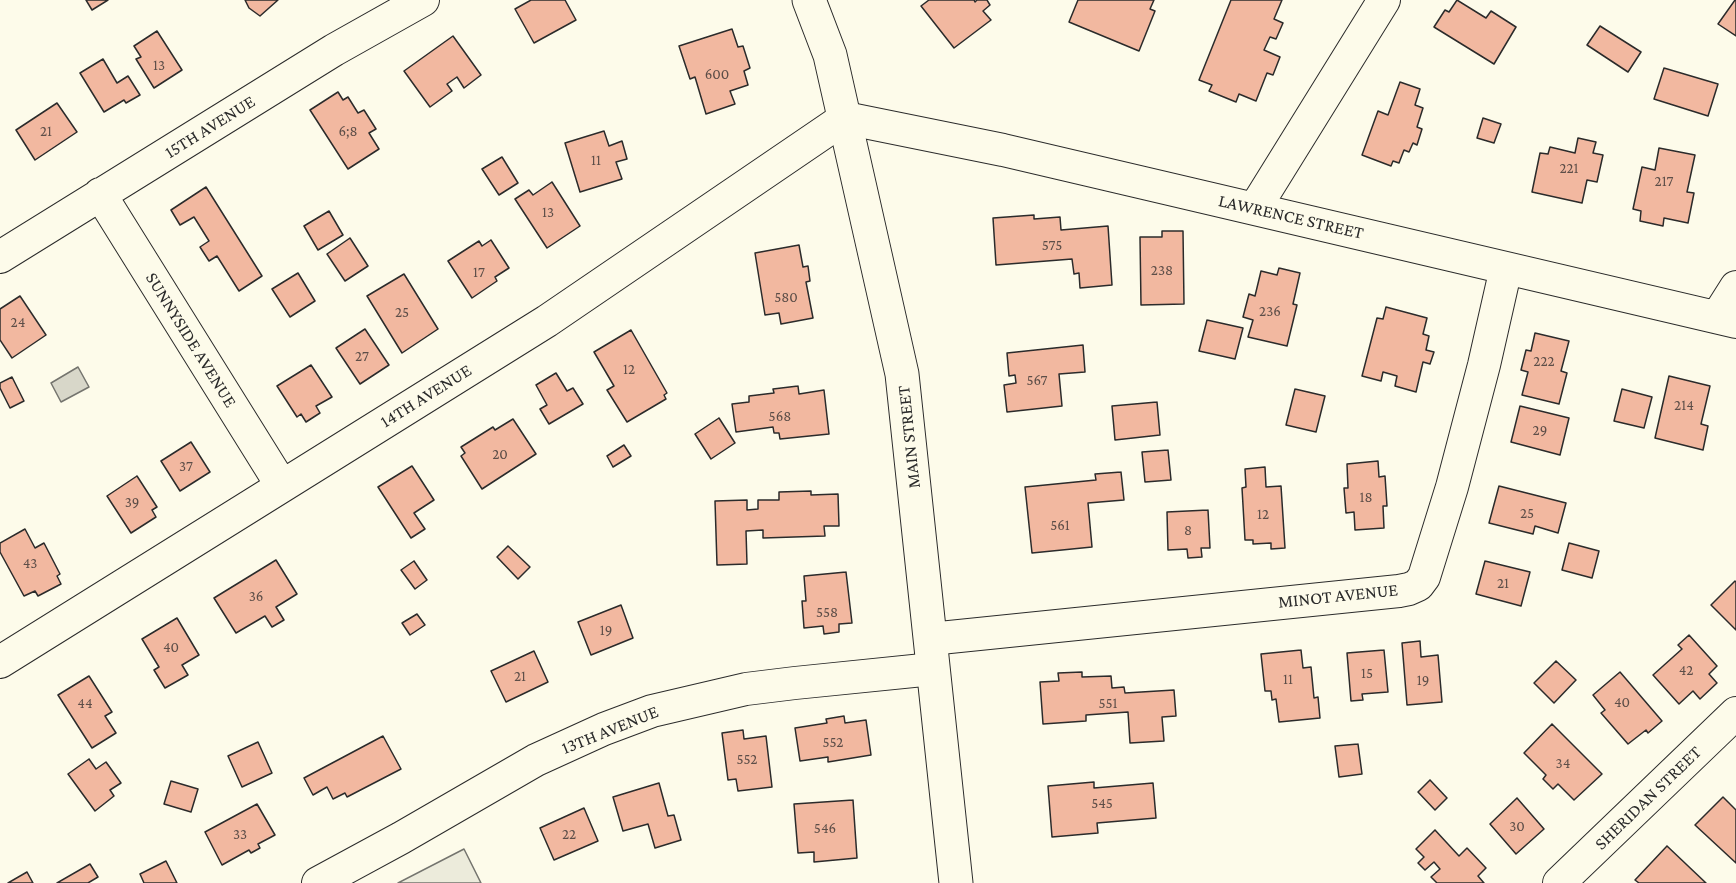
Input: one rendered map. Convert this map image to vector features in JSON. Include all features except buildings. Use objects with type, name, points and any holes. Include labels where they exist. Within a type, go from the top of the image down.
[{"type":"main road","name":"MAIN STREET","points":[[809,0],[830,55],[902,374],[956,883]]},
{"type":"street","name":"15TH AVENUE","points":[[0,257],[334,50],[423,0]]},
{"type":"street","points":[[1255,208],[1384,0]]},
{"type":"street","name":"LAWRENCE STREET","points":[[845,118],[1003,150],[1726,320]]},
{"type":"street","name":"14TH AVENUE","points":[[0,662],[547,321],[845,118]]},
{"type":"street","name":"SUNNYSIDE AVENUE","points":[[100,194],[282,486]]},
{"type":"street","name":"MINOT AVENUE","points":[[932,654],[1399,591],[1418,585],[1424,577],[1452,488],[1506,268]]},
{"type":"street","points":[[1726,320],[1736,287]]},
{"type":"street","name":"13TH AVENUE","points":[[318,883],[536,760],[604,729],[652,711],[746,689],[795,682],[932,654]]},
{"type":"street","name":"SHERIDAN STREET","points":[[1559,883],[1736,713]]},
{"type":"shaded area","points":[[78,367],[89,387],[61,402],[51,383]]},
{"type":"shaded area","points":[[464,849],[481,883],[398,883]]}]
